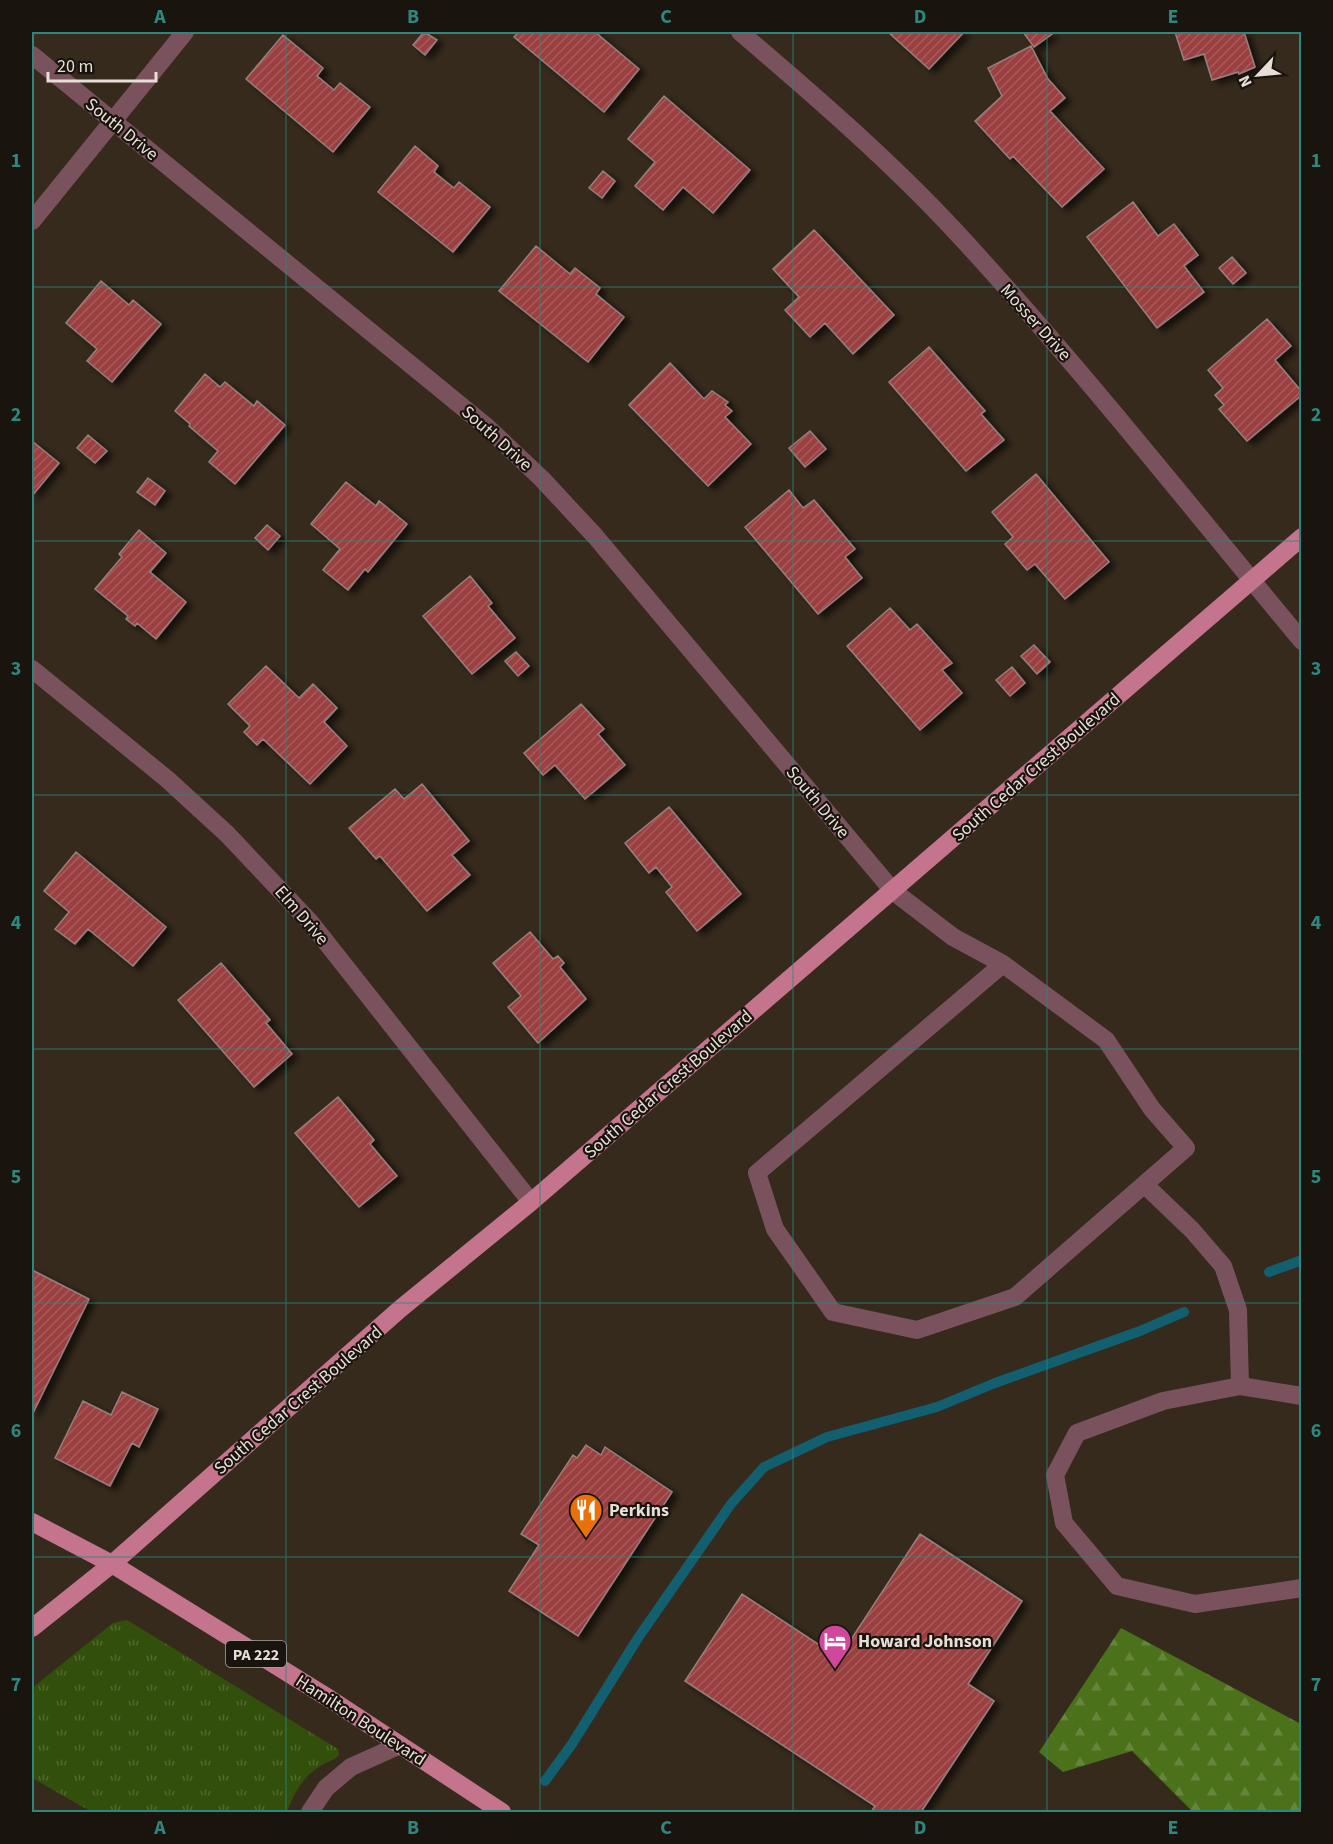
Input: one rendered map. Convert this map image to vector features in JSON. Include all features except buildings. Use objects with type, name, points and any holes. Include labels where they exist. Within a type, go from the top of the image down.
[{"type":"main road","name":"South Cedar Crest Boulevard","points":[[32,1628],[112,1564],[400,1309],[531,1202],[893,891],[1250,579],[1302,537]]},
{"type":"main road","name":"Hamilton Boulevard","points":[[32,1522],[112,1564],[330,1699],[502,1812]]},
{"type":"street","points":[[32,221],[185,32]]},
{"type":"street","name":"Mosser Drive","points":[[740,32],[831,110],[955,232],[1071,361],[1302,641]]},
{"type":"street","name":"South Drive","points":[[32,55],[487,427],[543,479],[595,536],[893,891],[953,937],[1003,964],[1106,1040],[1152,1109],[1186,1148],[1145,1185]]},
{"type":"street","name":"Elm Drive","points":[[32,669],[167,779],[227,834],[304,914],[531,1202]]},
{"type":"street","points":[[1003,964],[757,1173],[775,1229],[833,1312],[917,1330],[1015,1297],[1145,1185],[1192,1230],[1223,1266],[1238,1310],[1240,1386]]},
{"type":"street","points":[[1302,1395],[1240,1386],[1163,1401],[1077,1432],[1055,1474],[1064,1523],[1118,1586],[1195,1604],[1302,1588]]},
{"type":"street","points":[[310,1812],[326,1788],[351,1767],[400,1745]]},
{"type":"green space","points":[[127,1620],[338,1749],[339,1755],[315,1769],[304,1780],[287,1812],[92,1812],[32,1778],[32,1688],[113,1623]]},
{"type":"green space","points":[[1121,1628],[1301,1724],[1301,1812],[1191,1812],[1132,1751],[1063,1772],[1039,1752]]},
{"type":"waterway","points":[[1269,1272],[1302,1260]]},
{"type":"waterway","points":[[545,1781],[572,1744],[638,1638],[731,1504],[764,1467],[827,1437],[937,1407],[995,1383],[1140,1331],[1184,1312]]},
{"type":"place","name":"Perkins","points":[[586,1539]]},
{"type":"place","name":"Howard Johnson","points":[[835,1670]]}]
